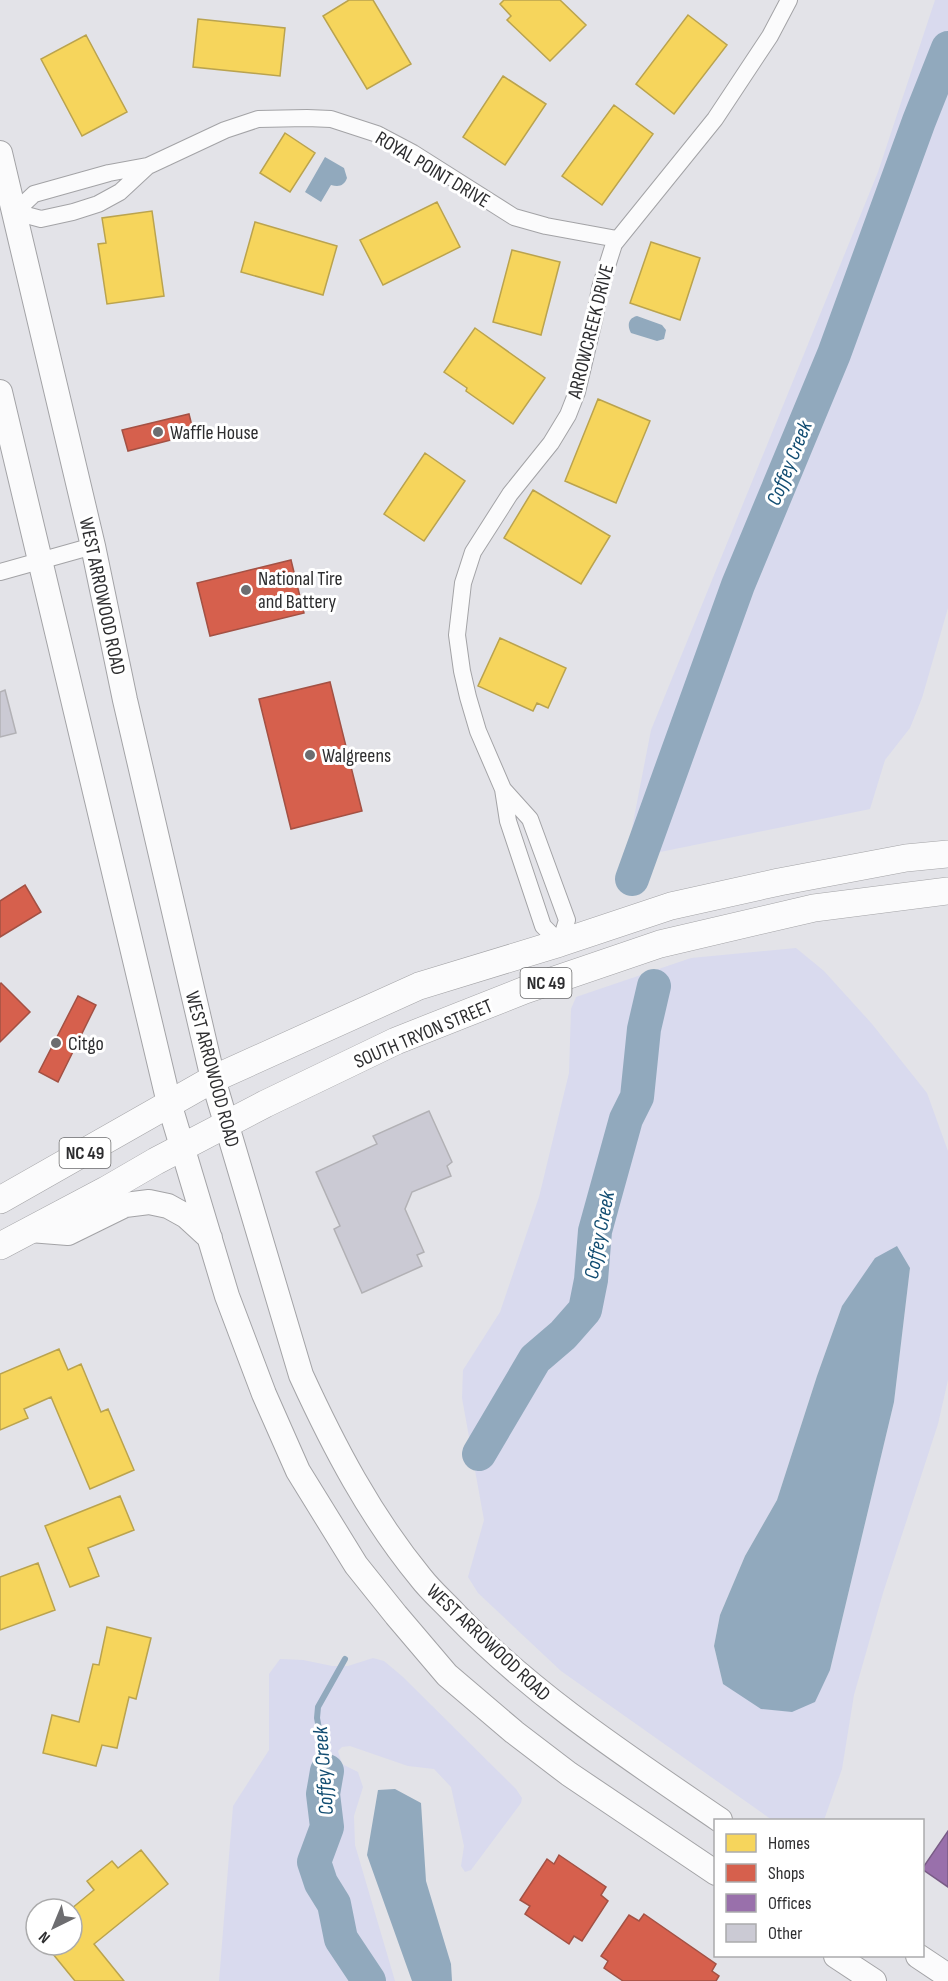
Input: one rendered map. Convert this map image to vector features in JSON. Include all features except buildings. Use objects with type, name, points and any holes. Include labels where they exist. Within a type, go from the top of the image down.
[{"type":"main road","name":"WEST ARROWOOD ROAD","points":[[0,153],[93,546],[125,700],[213,1079],[301,1374],[337,1449],[369,1507],[422,1580],[481,1641],[544,1696],[597,1736],[717,1819]]},
{"type":"main road","points":[[0,392],[169,1103],[227,1296],[264,1394],[298,1471],[337,1537],[379,1595],[447,1675],[514,1732],[569,1774],[714,1872]]},
{"type":"main road","name":"SOUTH TRYON STREET","points":[[0,1200],[213,1079],[411,989],[671,906],[906,858],[948,854]]},
{"type":"main road","name":"SOUTH TRYON STREET","points":[[0,1246],[265,1104],[396,1041],[525,990],[660,944],[814,908],[948,891]]},
{"type":"main road","points":[[30,1230],[68,1233],[124,1204],[149,1202],[168,1206],[186,1216],[210,1238]]},
{"type":"main road","points":[[838,1957],[874,1981]]},
{"type":"main road","points":[[920,1957],[948,1976]]},
{"type":"street","name":"ARROWCREEK DRIVE","points":[[503,789],[530,819],[567,920],[560,942],[543,926],[508,821],[503,789],[478,731],[462,671],[457,635],[463,583],[473,552],[510,495],[551,443],[568,415],[579,382],[606,264],[614,244],[715,119],[770,36],[789,0]]},
{"type":"street","name":"ROYAL POINT DRIVE","points":[[15,212],[34,194],[109,173],[148,166],[205,139],[258,119],[332,119],[377,134],[404,148],[514,217],[546,226],[617,239]]},
{"type":"street","name":"ROYAL POINT DRIVE","points":[[15,212],[41,219],[98,204],[120,192],[148,166]]},
{"type":"street","points":[[0,572],[93,546]]},
{"type":"shaded area","points":[[935,0],[948,0],[948,608],[922,698],[910,728],[885,760],[870,809],[626,859],[651,730],[878,172]]},
{"type":"shaded area","points":[[325,157],[344,168],[347,178],[341,185],[331,185],[321,202],[305,192]]},
{"type":"shaded area","points":[[637,316],[662,325],[666,330],[664,339],[657,341],[631,333],[629,323]]},
{"type":"shaded area","points":[[796,948],[824,971],[872,1024],[927,1093],[948,1151],[948,1380],[938,1424],[883,1593],[854,1695],[842,1769],[824,1819],[771,1819],[561,1671],[478,1593],[468,1577],[484,1520],[462,1398],[463,1370],[500,1312],[539,1197],[569,1073],[571,1009],[576,997],[691,958]],"holes":[[[910,1268],[894,1402],[830,1670],[723,1684],[714,1646],[720,1615],[745,1556],[777,1500],[842,1306]]]},
{"type":"shaded area","points":[[897,1246],[910,1268],[894,1402],[830,1670],[815,1702],[792,1712],[761,1709],[723,1684],[714,1646],[720,1615],[745,1556],[777,1500],[842,1306],[875,1258]]},
{"type":"shaded area","points":[[373,1658],[384,1661],[403,1677],[516,1789],[522,1798],[521,1803],[471,1870],[465,1872],[461,1866],[464,1846],[451,1787],[434,1769],[408,1766],[350,1746],[342,1747],[338,1751],[342,1764],[358,1772],[363,1787],[354,1816],[355,1845],[395,1981],[219,1981],[233,1806],[269,1750],[269,1674],[280,1659],[348,1666]]},
{"type":"shaded area","points":[[395,1789],[421,1803],[426,1881],[451,1964],[452,1981],[412,1981],[367,1855],[378,1790]]},
{"type":"waterway","name":"Coffey Creek","points":[[632,879],[738,585],[834,354],[948,48]]},
{"type":"waterway","name":"Coffey Creek","points":[[479,1454],[535,1359],[563,1335],[585,1310],[591,1280],[595,1231],[626,1119],[637,1097],[644,1029],[654,986]]},
{"type":"waterway","name":"Coffey Creek","points":[[327,1771],[317,1718],[318,1707],[345,1659]]},
{"type":"waterway","name":"Coffey Creek","points":[[327,1771],[323,1794],[327,1827],[314,1862],[321,1883],[334,1904],[341,1939],[369,1981]]},
{"type":"place","name":"Waffle House","points":[[158,432]]},
{"type":"place","name":"National Tire and Battery","points":[[246,590]]},
{"type":"place","name":"Walgreens","points":[[310,755]]},
{"type":"place","name":"Citgo","points":[[56,1043]]}]
